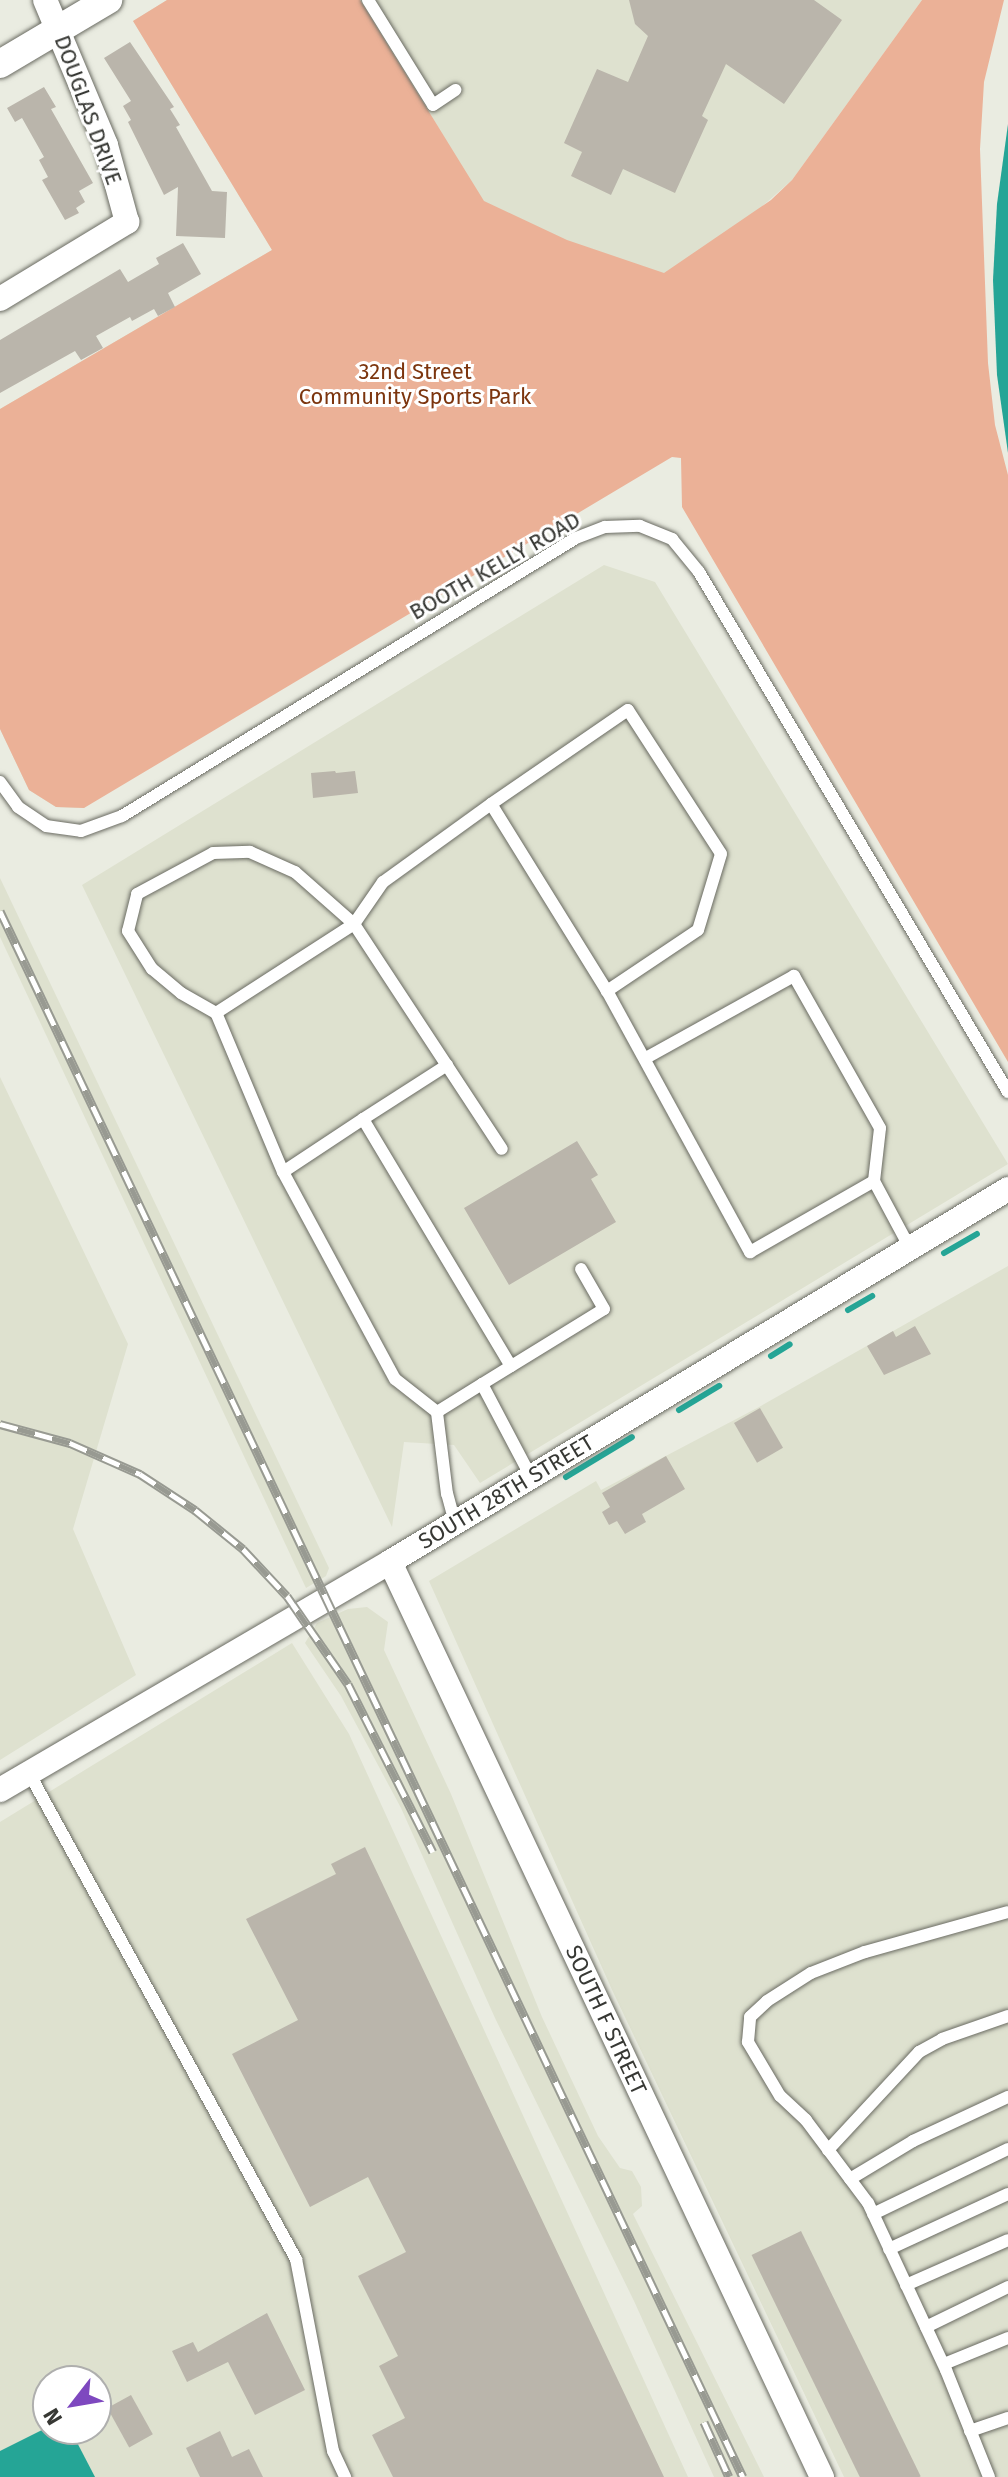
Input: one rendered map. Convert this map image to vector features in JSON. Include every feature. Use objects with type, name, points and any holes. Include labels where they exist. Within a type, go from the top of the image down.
[{"type":"street","name":"DOUGLAS DRIVE","points":[[0,299],[127,222],[106,145],[45,0]]},
{"type":"street","points":[[0,64],[108,0]]},
{"type":"street","name":"SOUTH 28TH STREET","points":[[0,1790],[390,1562],[1008,1189]]},
{"type":"street","name":"SOUTH F STREET","points":[[390,1562],[822,2477]]},
{"type":"lane","points":[[368,0],[433,105],[455,90]]},
{"type":"lane","name":"BOOTH KELLY ROAD","points":[[0,782],[18,807],[46,826],[81,831],[122,816],[576,538],[605,527],[640,526],[672,539],[699,572],[1008,1092]]},
{"type":"lane","points":[[216,1013],[354,924],[383,882],[628,710],[721,854],[698,930],[607,991]]},
{"type":"lane","points":[[491,804],[646,1058],[750,1252],[874,1181]]},
{"type":"lane","points":[[455,1523],[447,1494],[437,1412],[395,1379],[283,1172],[216,1013],[181,993],[152,969],[128,931],[137,894],[213,853],[250,852],[295,872],[354,924],[502,1149]]},
{"type":"lane","points":[[646,1058],[794,976],[880,1128],[874,1181],[910,1248]]},
{"type":"lane","points":[[283,1172],[447,1065]]},
{"type":"lane","points":[[363,1119],[511,1366]]},
{"type":"lane","points":[[437,1412],[604,1309],[581,1269]]},
{"type":"lane","points":[[482,1384],[531,1477]]},
{"type":"lane","points":[[29,1773],[296,2259],[333,2451],[345,2477]]},
{"type":"lane","points":[[989,2477],[944,2364],[873,2214],[806,2120],[780,2096],[748,2042],[750,2017],[767,2001],[811,1973],[865,1952],[1008,1912]]},
{"type":"lane","points":[[828,2150],[919,2052],[942,2039],[1008,2016]]},
{"type":"lane","points":[[850,2179],[913,2141],[1008,2097]]},
{"type":"lane","points":[[873,2214],[1008,2149]]},
{"type":"lane","points":[[889,2249],[1008,2194]]},
{"type":"lane","points":[[906,2285],[1008,2240]]},
{"type":"lane","points":[[926,2327],[1008,2287]]},
{"type":"lane","points":[[944,2364],[1008,2338]]},
{"type":"lane","points":[[970,2431],[1008,2418]]},
{"type":"shaded area","points":[[167,0],[922,0],[792,180],[84,808],[56,807],[29,790],[0,729],[0,409],[272,250],[133,21]]},
{"type":"shaded area","points":[[604,565],[655,582],[1008,1164],[480,1483],[454,1445],[404,1442],[392,1527],[82,885]]},
{"type":"shaded area","points":[[0,878],[329,1568],[326,1576],[306,1588],[0,937]]},
{"type":"shaded area","points":[[0,1077],[128,1344],[73,1529],[136,1675],[0,1760]]},
{"type":"shaded area","points":[[1008,1266],[1008,2477],[844,2477],[613,1992],[429,1581],[596,1481],[601,1490],[759,1407]]},
{"type":"shaded area","points":[[367,1607],[388,1622],[384,1650],[451,1794],[542,2017],[598,2136],[620,2168],[632,2171],[641,2187],[642,2206],[633,2214],[764,2477],[714,2477],[634,2301],[495,2018],[401,1808],[341,1696],[305,1643],[317,1623],[348,1609]]},
{"type":"shaded area","points":[[292,1643],[349,1734],[688,2477],[0,2477],[0,1822]]},
{"type":"green space","name":"32nd Street Community Sports Park","points":[[167,0],[360,0],[484,201],[567,240],[664,273],[771,200],[792,180],[922,0],[1004,0],[984,82],[980,149],[988,363],[995,425],[1008,475],[1008,1062],[682,507],[681,458],[672,457],[84,808],[56,807],[29,790],[0,729],[0,409],[272,250],[133,21]]},
{"type":"water","points":[[1008,124],[1008,453],[997,375],[993,280],[997,204]]},
{"type":"water","points":[[32,2435],[32,2445],[78,2445],[95,2477],[0,2477],[0,2451]]},
{"type":"building","points":[[629,0],[814,0],[842,20],[784,104],[726,64],[702,116],[708,120],[675,193],[623,169],[611,195],[571,176],[582,152],[564,143],[597,69],[628,82],[648,36],[635,24]]},
{"type":"building","points":[[130,42],[174,107],[170,109],[180,125],[176,127],[212,191],[227,192],[225,238],[176,236],[178,187],[164,195],[128,122],[131,120],[123,106],[131,101],[104,58]]},
{"type":"building","points":[[44,87],[56,107],[51,109],[93,183],[79,191],[85,202],[76,208],[79,213],[65,220],[42,180],[48,177],[39,160],[44,157],[22,118],[15,122],[7,108]]},
{"type":"building","points":[[183,243],[201,274],[168,293],[175,307],[158,316],[154,309],[132,321],[130,317],[96,336],[103,348],[81,360],[75,351],[0,393],[0,340],[120,269],[128,282],[159,264],[156,258]]},
{"type":"building","points":[[355,771],[358,793],[313,798],[311,773]]},
{"type":"building","points":[[577,1141],[598,1175],[591,1179],[616,1222],[509,1285],[464,1208]]},
{"type":"building","points":[[915,1326],[931,1354],[884,1375],[867,1346],[893,1331],[896,1337]]},
{"type":"building","points":[[760,1408],[783,1448],[757,1463],[734,1423]]},
{"type":"building","points":[[666,1456],[685,1489],[642,1514],[646,1522],[625,1534],[617,1521],[609,1525],[602,1512],[610,1507],[602,1493]]},
{"type":"building","points":[[365,1847],[664,2477],[393,2477],[372,2435],[405,2418],[379,2366],[398,2356],[358,2276],[406,2252],[368,2177],[310,2207],[232,2054],[298,2020],[246,1919],[336,1874],[331,1864]]},
{"type":"building","points":[[801,2231],[921,2476],[860,2477],[752,2255]]},
{"type":"building","points":[[267,2313],[305,2390],[255,2415],[228,2362],[187,2382],[172,2351],[193,2342],[198,2352]]},
{"type":"building","points":[[131,2395],[153,2434],[129,2447],[112,2416],[112,2406]]},
{"type":"building","points":[[220,2431],[232,2457],[249,2449],[263,2477],[200,2477],[186,2448]]},
{"type":"waterway","points":[[944,1253],[977,1234]]},
{"type":"waterway","points":[[848,1310],[872,1296]]},
{"type":"waterway","points":[[771,1356],[790,1344]]},
{"type":"waterway","points":[[679,1410],[719,1386]]},
{"type":"waterway","points":[[566,1477],[632,1437]]},
{"type":"railway","points":[[0,911],[743,2477]]},
{"type":"railway","points":[[0,1424],[70,1443],[140,1474],[195,1510],[243,1549],[287,1596],[348,1684],[433,1852]]},
{"type":"railway","points":[[704,2422],[729,2477]]}]
